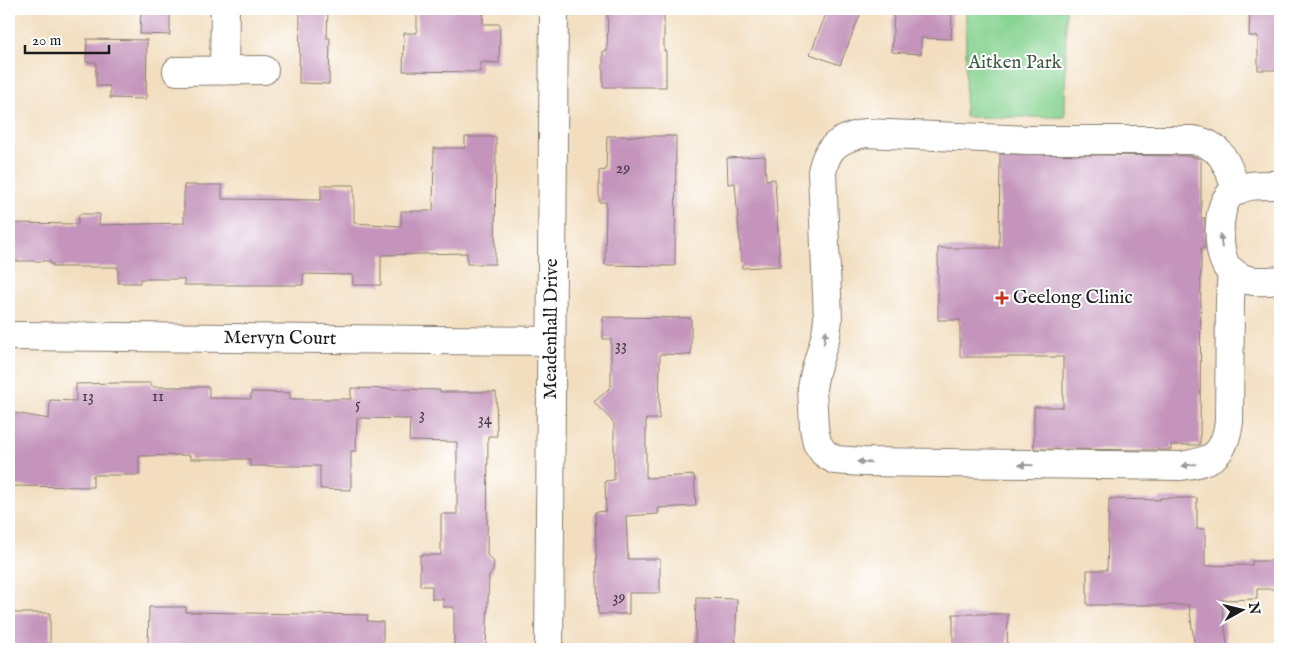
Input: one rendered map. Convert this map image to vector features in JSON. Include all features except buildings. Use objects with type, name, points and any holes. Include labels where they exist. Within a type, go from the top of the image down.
[{"type":"street","points":[[224,70],[225,9]]},
{"type":"street","name":"Meadenhall Drive","points":[[549,649],[554,9]]},
{"type":"street","points":[[177,71],[264,70]]},
{"type":"street","points":[[1232,271],[1229,422],[1227,439],[1210,460],[1181,466],[863,462],[835,460],[824,453],[817,443],[814,428],[812,388],[826,335],[828,318],[822,172],[825,158],[835,145],[849,137],[865,133],[1028,140],[1203,141],[1215,148],[1224,159],[1232,176],[1236,191]]},
{"type":"street","points":[[1280,185],[1249,186],[1229,196],[1221,210],[1220,231],[1224,258],[1229,270],[1242,278],[1254,281],[1280,280]]},
{"type":"street","name":"Mervyn Court","points":[[9,336],[551,341]]},
{"type":"green space","name":"Aitken Park","points":[[966,9],[1066,9],[1065,117],[965,117]]},
{"type":"place","name":"Geelong Clinic","points":[[1002,298]]}]
